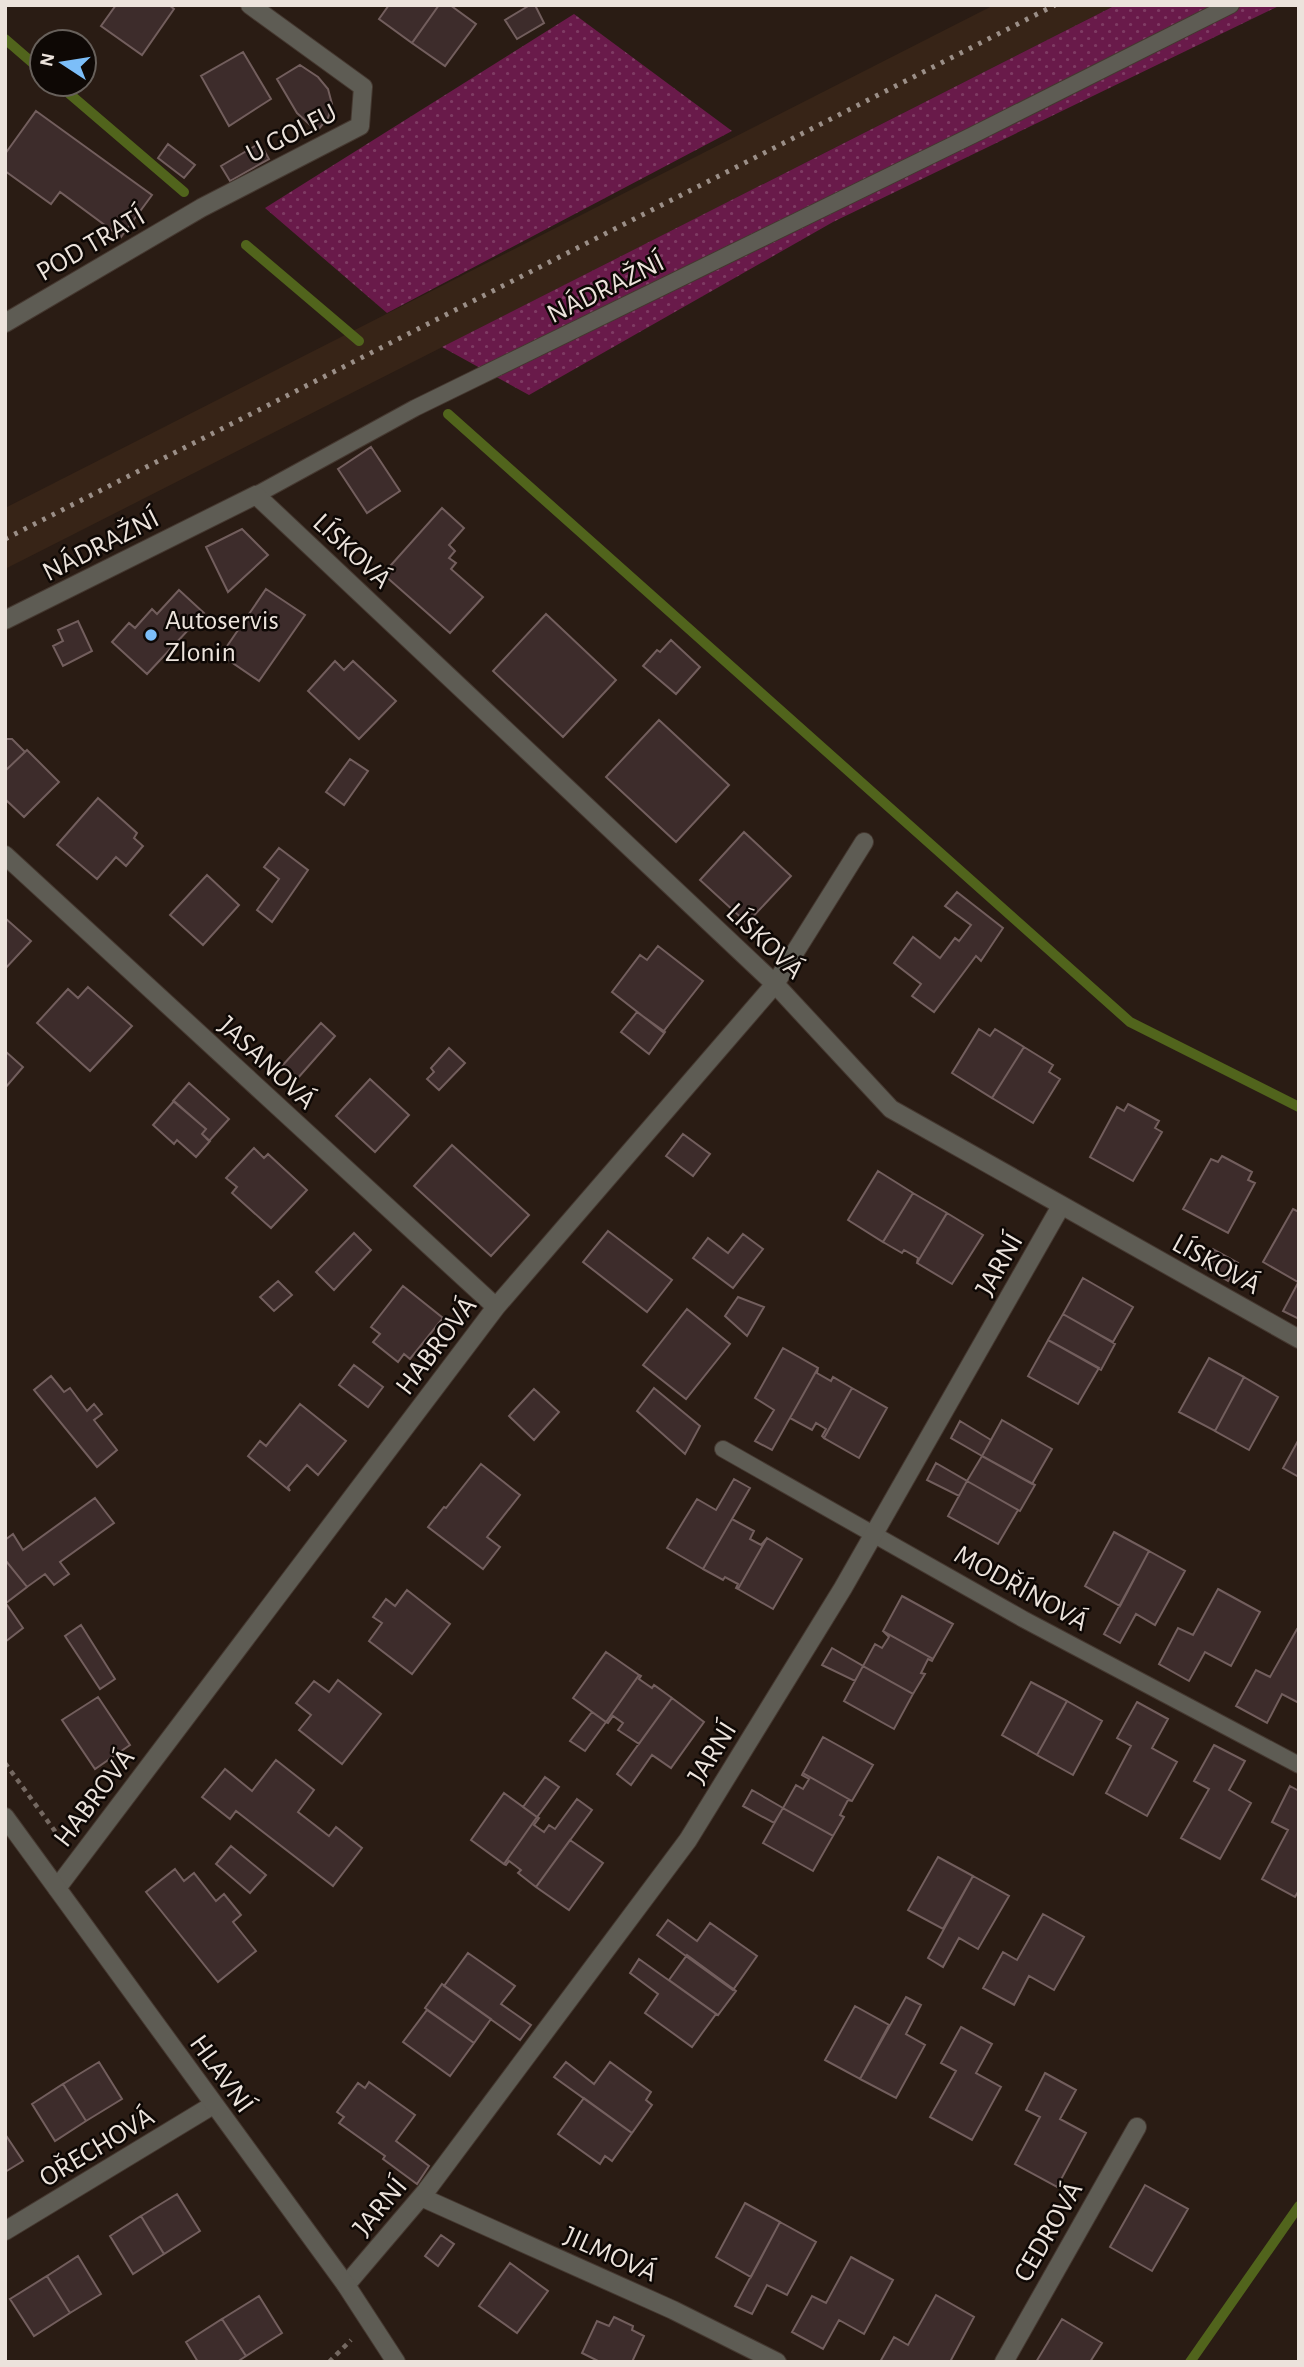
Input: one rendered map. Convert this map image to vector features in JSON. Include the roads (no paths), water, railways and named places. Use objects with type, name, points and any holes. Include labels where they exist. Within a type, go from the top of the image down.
[{"type":"street","name":"U GOLFU","points":[[201,208],[360,126],[363,87],[250,5]]},
{"type":"street","name":"POD TRATÍ","points":[[5,323],[201,208]]},
{"type":"street","name":"NÁDRAŽNÍ","points":[[5,620],[256,495]]},
{"type":"street","name":"LÍSKOVÁ","points":[[256,495],[775,984],[891,1109],[1299,1339]]},
{"type":"street","name":"HABROVÁ","points":[[57,1888],[496,1307],[775,984],[864,842]]},
{"type":"street","name":"JASANOVÁ","points":[[5,855],[496,1307]]},
{"type":"street","name":"JARNÍ","points":[[346,2286],[421,2197],[688,1840],[873,1535],[1061,1206]]},
{"type":"street","name":"HLAVNÍ","points":[[5,1817],[346,2286],[396,2362]]},
{"type":"street","name":"OŘECHOVÁ","points":[[5,2231],[213,2105]]},
{"type":"street","name":"CEDROVÁ","points":[[1004,2362],[1137,2127]]},
{"type":"street","name":"JILMOVÁ","points":[[421,2197],[673,2310],[777,2362]]},
{"type":"lane","name":"NÁDRAŽNÍ","points":[[256,495],[415,408],[935,154],[1231,5]]},
{"type":"lane","name":"MODŘÍNOVÁ","points":[[723,1449],[1023,1619],[1299,1765]]},
{"type":"waterway","points":[[5,39],[28,59]]},
{"type":"waterway","points":[[74,98],[184,192]]},
{"type":"waterway","points":[[246,245],[359,341]]},
{"type":"waterway","points":[[448,414],[1130,1022],[1299,1107]]},
{"type":"waterway","points":[[1190,2362],[1299,2206]]},
{"type":"railway","points":[[5,539],[1055,5]]},
{"type":"place","name":"Autoservis Zlonin","points":[[151,635]]}]
